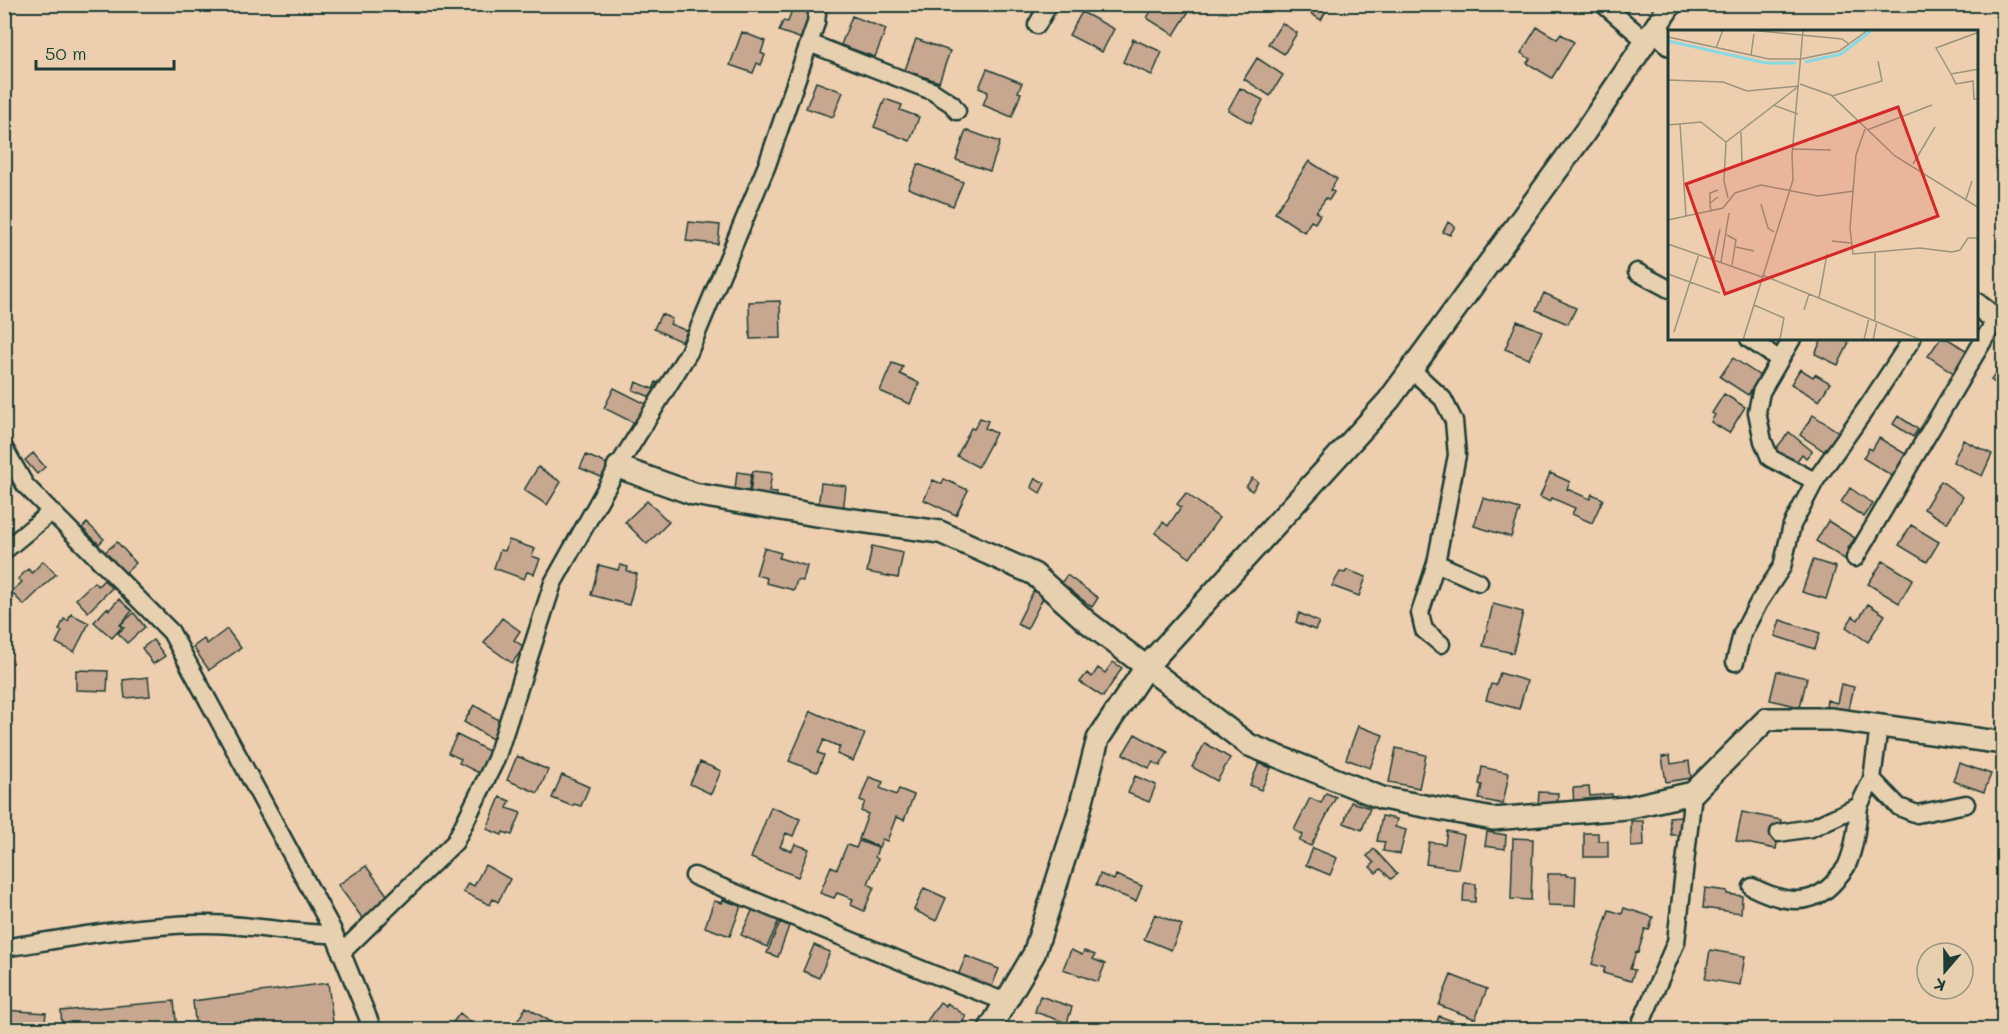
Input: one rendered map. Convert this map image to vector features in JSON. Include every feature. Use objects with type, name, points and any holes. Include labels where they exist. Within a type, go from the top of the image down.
[{"type":"street","points":[[341,953],[455,842],[496,759],[553,583],[618,467],[689,352],[767,165],[816,23],[818,4]]},
{"type":"street","points":[[1037,26],[1049,4]]},
{"type":"street","points":[[1603,4],[1668,43]]},
{"type":"street","points":[[989,1029],[1034,954],[1079,812],[1098,739],[1146,667],[1389,400],[1585,132],[1671,4]]},
{"type":"street","points":[[809,43],[932,91],[952,104],[957,111]]},
{"type":"street","points":[[1637,272],[1668,288]]},
{"type":"street","points":[[1855,558],[2000,322],[1978,305]]},
{"type":"street","points":[[1750,340],[1780,360]]},
{"type":"street","points":[[1791,340],[1761,392],[1757,412],[1763,441],[1770,458],[1815,481]]},
{"type":"street","points":[[1734,662],[1742,634],[1782,567],[1792,525],[1815,481],[1870,403],[1910,340]]},
{"type":"street","points":[[1412,369],[1443,399],[1454,421],[1458,455],[1436,562],[1420,613],[1424,630],[1441,644]]},
{"type":"street","points":[[4,448],[25,485],[171,632],[333,934],[373,1029]]},
{"type":"street","points":[[618,467],[694,494],[810,514],[940,532],[1034,574],[1086,621],[1249,745],[1382,798],[1493,819],[1626,808],[1692,793],[1767,719],[1830,719],[2004,743]]},
{"type":"street","points":[[4,551],[51,512]]},
{"type":"street","points":[[1436,562],[1479,582]]},
{"type":"street","points":[[1752,887],[1770,896],[1802,901],[1828,890],[1847,867],[1856,832],[1859,806],[1872,778],[1879,726]]},
{"type":"street","points":[[1872,778],[1899,807],[1917,814],[1966,804]]},
{"type":"street","points":[[1638,1029],[1676,942],[1692,793]]},
{"type":"street","points":[[1779,833],[1811,828],[1859,806]]},
{"type":"street","points":[[694,876],[1006,1002]]},
{"type":"street","points":[[4,948],[104,933],[201,924],[304,934],[333,934]]},
{"type":"building","points":[[1155,4],[1178,4],[1189,11],[1174,35],[1147,18]]},
{"type":"building","points":[[1295,4],[1330,4],[1321,20]]},
{"type":"building","points":[[793,6],[814,14],[805,40],[779,31],[783,21],[788,22]]},
{"type":"building","points":[[1082,12],[1114,29],[1102,52],[1069,35]]},
{"type":"building","points":[[852,16],[886,29],[875,57],[841,45]]},
{"type":"building","points":[[1282,23],[1297,33],[1284,54],[1268,44]]},
{"type":"building","points":[[1537,27],[1557,39],[1561,34],[1574,42],[1552,78],[1527,63],[1530,59],[1521,53]]},
{"type":"building","points":[[742,32],[765,41],[761,53],[765,55],[761,65],[757,63],[753,73],[730,65]]},
{"type":"building","points":[[916,39],[950,51],[939,82],[905,70]]},
{"type":"building","points":[[1133,39],[1162,52],[1152,75],[1123,62]]},
{"type":"building","points":[[1257,58],[1283,75],[1270,96],[1244,79]]},
{"type":"building","points":[[987,69],[1022,83],[1018,92],[1021,93],[1012,117],[983,105],[988,92],[979,88]]},
{"type":"building","points":[[816,82],[843,92],[833,117],[806,108]]},
{"type":"building","points":[[1240,88],[1263,100],[1251,123],[1228,110]]},
{"type":"building","points":[[885,99],[902,105],[900,110],[919,117],[910,141],[874,127]]},
{"type":"building","points":[[966,130],[1000,142],[990,171],[956,160]]},
{"type":"building","points":[[1309,161],[1337,179],[1330,190],[1334,192],[1329,200],[1326,198],[1316,212],[1320,215],[1315,223],[1311,221],[1304,232],[1275,213]]},
{"type":"building","points":[[918,164],[963,182],[953,206],[908,188]]},
{"type":"building","points":[[689,222],[720,225],[718,244],[686,241]]},
{"type":"building","points":[[1448,222],[1455,226],[1450,235],[1443,232]]},
{"type":"building","points":[[1544,293],[1576,308],[1568,324],[1536,310]]},
{"type":"building","points":[[780,301],[781,338],[750,339],[749,302]]},
{"type":"building","points":[[661,314],[672,319],[670,324],[687,331],[682,342],[654,329]]},
{"type":"building","points":[[1517,321],[1542,331],[1529,359],[1505,349]]},
{"type":"building","points":[[1822,340],[1844,340],[1849,343],[1838,365],[1815,354]]},
{"type":"building","points":[[1939,340],[1950,340],[1969,352],[1955,374],[1928,356]]},
{"type":"building","points":[[1733,358],[1760,376],[1748,395],[1720,377]]},
{"type":"building","points":[[892,363],[903,367],[900,374],[919,383],[910,404],[880,391]]},
{"type":"building","points":[[2004,363],[2004,379],[1999,386],[1991,380]]},
{"type":"building","points":[[1800,369],[1813,377],[1815,374],[1830,383],[1819,401],[1791,384]]},
{"type":"building","points":[[636,382],[653,389],[656,382],[663,385],[656,399],[633,390]]},
{"type":"building","points":[[614,388],[650,406],[640,426],[604,408]]},
{"type":"building","points":[[1724,394],[1745,407],[1729,433],[1711,422],[1715,415],[1712,413]]},
{"type":"building","points":[[1813,415],[1840,433],[1827,453],[1800,435]]},
{"type":"building","points":[[1898,416],[1918,429],[1913,437],[1893,424]]},
{"type":"building","points":[[980,418],[988,421],[985,428],[996,433],[978,467],[957,456],[971,428],[974,429]]},
{"type":"building","points":[[1789,432],[1812,451],[1806,458],[1802,454],[1794,465],[1775,450]]},
{"type":"building","points":[[1879,438],[1907,455],[1894,477],[1863,458],[1869,448],[1872,450]]},
{"type":"building","points":[[1963,440],[1992,454],[1982,476],[1953,462]]},
{"type":"building","points":[[33,453],[45,467],[37,474],[25,460]]},
{"type":"building","points":[[586,455],[612,466],[606,479],[580,468]]},
{"type":"building","points":[[538,467],[561,482],[547,505],[524,490]]},
{"type":"building","points":[[753,471],[772,473],[769,492],[777,493],[775,505],[749,501]]},
{"type":"building","points":[[737,472],[751,474],[748,500],[734,498]]},
{"type":"building","points":[[1550,473],[1570,482],[1567,489],[1590,499],[1592,494],[1603,499],[1592,523],[1572,514],[1575,508],[1552,498],[1550,502],[1540,497]]},
{"type":"building","points":[[1035,478],[1045,483],[1040,493],[1031,487]]},
{"type":"building","points":[[1252,478],[1258,482],[1252,491],[1246,487]]},
{"type":"building","points":[[944,479],[968,490],[956,515],[924,500],[933,480],[942,484]]},
{"type":"building","points":[[1941,481],[1963,497],[1947,523],[1924,509]]},
{"type":"building","points":[[821,483],[846,486],[843,511],[818,508]]},
{"type":"building","points":[[1850,488],[1873,504],[1864,517],[1841,502]]},
{"type":"building","points":[[1186,493],[1219,518],[1190,558],[1155,533],[1163,522],[1168,526],[1181,507],[1177,504]]},
{"type":"building","points":[[1483,498],[1520,509],[1511,537],[1474,526]]},
{"type":"building","points":[[647,501],[669,522],[647,544],[625,522]]},
{"type":"building","points":[[1828,521],[1855,538],[1848,548],[1852,551],[1846,560],[1816,541]]},
{"type":"building","points":[[87,523],[104,539],[99,544],[82,528]]},
{"type":"building","points":[[1911,525],[1939,542],[1927,562],[1899,545]]},
{"type":"building","points":[[509,540],[535,549],[532,556],[540,559],[534,574],[527,572],[524,579],[494,568],[500,550],[505,551]]},
{"type":"building","points":[[117,542],[136,563],[123,575],[104,553]]},
{"type":"building","points":[[872,546],[903,553],[898,578],[867,572]]},
{"type":"building","points":[[764,548],[781,553],[779,558],[807,566],[803,581],[797,580],[794,590],[766,583],[767,578],[756,575]]},
{"type":"building","points":[[1813,560],[1836,567],[1826,599],[1802,592]]},
{"type":"building","points":[[43,561],[56,574],[24,605],[11,592],[22,582],[18,579],[28,569],[32,573]]},
{"type":"building","points":[[1883,561],[1913,579],[1899,603],[1868,584]]},
{"type":"building","points":[[599,565],[618,570],[620,565],[628,567],[627,571],[637,574],[629,605],[591,595]]},
{"type":"building","points":[[1347,570],[1366,577],[1359,596],[1332,586],[1340,572],[1345,573]]},
{"type":"building","points":[[1067,575],[1098,598],[1092,607],[1061,583]]},
{"type":"building","points":[[104,580],[112,588],[88,612],[76,599],[94,582],[98,586]]},
{"type":"building","points":[[1034,590],[1044,596],[1027,629],[1017,624]]},
{"type":"building","points":[[119,599],[132,611],[112,638],[94,622]]},
{"type":"building","points":[[1493,604],[1523,612],[1513,653],[1483,646]]},
{"type":"building","points":[[1868,604],[1885,615],[1868,642],[1846,627],[1853,616],[1858,620]]},
{"type":"building","points":[[134,613],[145,627],[127,643],[118,633],[124,628],[121,624]]},
{"type":"building","points":[[1299,613],[1319,622],[1315,630],[1296,622]]},
{"type":"building","points":[[71,614],[89,623],[74,652],[56,643],[62,631],[59,630],[64,619],[68,621]]},
{"type":"building","points":[[502,618],[520,631],[514,640],[524,647],[512,663],[484,643]]},
{"type":"building","points":[[1780,620],[1820,633],[1815,649],[1775,636]]},
{"type":"building","points":[[227,629],[241,648],[209,670],[193,647],[204,639],[207,644]]},
{"type":"building","points":[[153,640],[165,656],[153,664],[142,648]]},
{"type":"building","points":[[1113,662],[1122,668],[1103,697],[1080,682],[1087,673],[1092,677],[1098,668],[1105,673]]},
{"type":"building","points":[[76,670],[108,671],[107,691],[76,690]]},
{"type":"building","points":[[1777,671],[1807,678],[1800,707],[1770,700]]},
{"type":"building","points":[[1500,673],[1527,681],[1519,709],[1486,700],[1491,684],[1496,685]]},
{"type":"building","points":[[148,677],[150,696],[125,698],[123,680]]},
{"type":"building","points":[[1841,684],[1854,687],[1848,713],[1826,708],[1827,700],[1837,703]]},
{"type":"building","points":[[474,705],[502,722],[492,739],[464,722]]},
{"type":"building","points":[[811,711],[865,734],[853,761],[837,754],[840,747],[824,740],[818,753],[824,755],[817,772],[789,761]]},
{"type":"building","points":[[1358,726],[1383,735],[1370,768],[1346,759]]},
{"type":"building","points":[[1135,734],[1168,752],[1160,766],[1153,762],[1149,768],[1123,754]]},
{"type":"building","points":[[457,735],[493,753],[483,775],[459,763],[461,759],[448,753]]},
{"type":"building","points":[[1205,743],[1230,758],[1217,781],[1192,767]]},
{"type":"building","points":[[1396,748],[1426,755],[1419,788],[1389,782]]},
{"type":"building","points":[[517,756],[548,770],[538,793],[507,780]]},
{"type":"building","points":[[1670,756],[1671,764],[1689,761],[1691,778],[1666,782],[1662,757]]},
{"type":"building","points":[[700,762],[721,771],[711,794],[690,784]]},
{"type":"building","points":[[1259,763],[1271,768],[1261,790],[1250,785]]},
{"type":"building","points":[[1959,763],[1991,774],[1984,792],[1953,781]]},
{"type":"building","points":[[1482,767],[1509,773],[1503,804],[1479,799]]},
{"type":"building","points":[[562,775],[589,787],[581,806],[574,804],[572,806],[552,798]]},
{"type":"building","points":[[1135,776],[1156,785],[1149,802],[1128,793]]},
{"type":"building","points":[[869,777],[883,782],[880,788],[896,795],[899,789],[914,795],[904,820],[896,817],[887,841],[882,839],[879,847],[859,839],[868,814],[861,811],[865,802],[860,800]]},
{"type":"building","points":[[1589,787],[1590,796],[1612,794],[1613,804],[1574,808],[1573,788]]},
{"type":"building","points":[[1539,792],[1558,793],[1557,809],[1538,807]]},
{"type":"building","points":[[1326,793],[1336,797],[1311,846],[1299,841],[1303,835],[1294,830],[1310,798],[1321,803]]},
{"type":"building","points":[[500,797],[510,801],[507,808],[521,813],[512,835],[503,832],[502,835],[487,829]]},
{"type":"building","points":[[1351,802],[1370,808],[1362,830],[1344,823]]},
{"type":"building","points":[[771,807],[800,819],[793,836],[786,833],[780,847],[792,851],[795,844],[809,849],[798,877],[751,858]]},
{"type":"building","points":[[1742,812],[1781,820],[1776,849],[1736,841]]},
{"type":"building","points":[[1382,816],[1397,819],[1395,827],[1406,830],[1400,854],[1383,851],[1385,842],[1377,841]]},
{"type":"building","points":[[1682,816],[1683,835],[1671,835],[1669,817]]},
{"type":"building","points":[[1631,821],[1643,821],[1644,846],[1631,847]]},
{"type":"building","points":[[1447,831],[1464,835],[1458,869],[1426,864],[1429,842],[1445,844]]},
{"type":"building","points":[[1487,832],[1506,835],[1505,849],[1485,846]]},
{"type":"building","points":[[1584,833],[1598,833],[1598,841],[1608,841],[1608,857],[1584,857]]},
{"type":"building","points":[[1513,838],[1533,839],[1531,900],[1511,899]]},
{"type":"building","points":[[859,841],[878,848],[875,857],[878,859],[868,884],[874,887],[864,911],[851,905],[853,899],[837,893],[834,898],[820,893],[831,866],[837,869],[847,845],[856,848]]},
{"type":"building","points":[[1313,848],[1337,858],[1330,875],[1306,865]]},
{"type":"building","points":[[1374,849],[1397,874],[1391,879],[1381,869],[1376,873],[1370,867],[1374,863],[1367,856]]},
{"type":"building","points":[[485,865],[510,879],[498,902],[493,899],[490,905],[463,892],[468,883],[474,886]]},
{"type":"building","points":[[366,866],[390,899],[363,919],[338,885]]},
{"type":"building","points":[[1100,874],[1114,880],[1116,875],[1142,886],[1136,901],[1096,885]]},
{"type":"building","points":[[1548,874],[1576,876],[1575,906],[1548,905]]},
{"type":"building","points":[[1464,883],[1476,884],[1475,902],[1463,901]]},
{"type":"building","points":[[924,888],[946,898],[936,921],[914,910]]},
{"type":"building","points":[[1705,888],[1742,896],[1741,913],[1703,908]]},
{"type":"building","points":[[723,900],[741,906],[730,936],[705,927],[714,901],[722,903]]},
{"type":"building","points":[[1624,908],[1653,917],[1649,930],[1645,929],[1638,953],[1636,952],[1630,969],[1635,970],[1631,981],[1603,973],[1605,968],[1592,964],[1609,910],[1622,914]]},
{"type":"building","points":[[753,909],[779,920],[767,947],[741,935]]},
{"type":"building","points":[[1155,914],[1182,925],[1171,950],[1144,939]]},
{"type":"building","points":[[780,922],[789,926],[778,957],[767,953]]},
{"type":"building","points":[[814,945],[830,952],[819,978],[803,971]]},
{"type":"building","points":[[1071,950],[1082,955],[1084,951],[1095,955],[1093,959],[1105,964],[1098,982],[1063,969]]},
{"type":"building","points":[[1710,950],[1745,956],[1740,985],[1705,979]]},
{"type":"building","points":[[966,956],[999,969],[990,991],[957,978]]},
{"type":"building","points":[[1451,975],[1487,989],[1475,1019],[1439,1005]]},
{"type":"building","points":[[328,983],[334,1030],[196,1030],[193,1001]]},
{"type":"building","points":[[1040,996],[1072,1007],[1067,1023],[1035,1012]]},
{"type":"building","points":[[174,1001],[177,1030],[62,1030],[61,1011]]},
{"type":"building","points":[[940,1002],[946,1006],[947,1003],[966,1016],[958,1030],[932,1030],[925,1024]]},
{"type":"building","points":[[526,1007],[558,1026],[556,1030],[512,1030]]},
{"type":"building","points":[[4,1010],[46,1013],[44,1030],[4,1030]]},
{"type":"building","points":[[460,1013],[480,1030],[447,1030]]},
{"type":"building","points":[[1439,1016],[1466,1026],[1465,1030],[1434,1030]]}]
